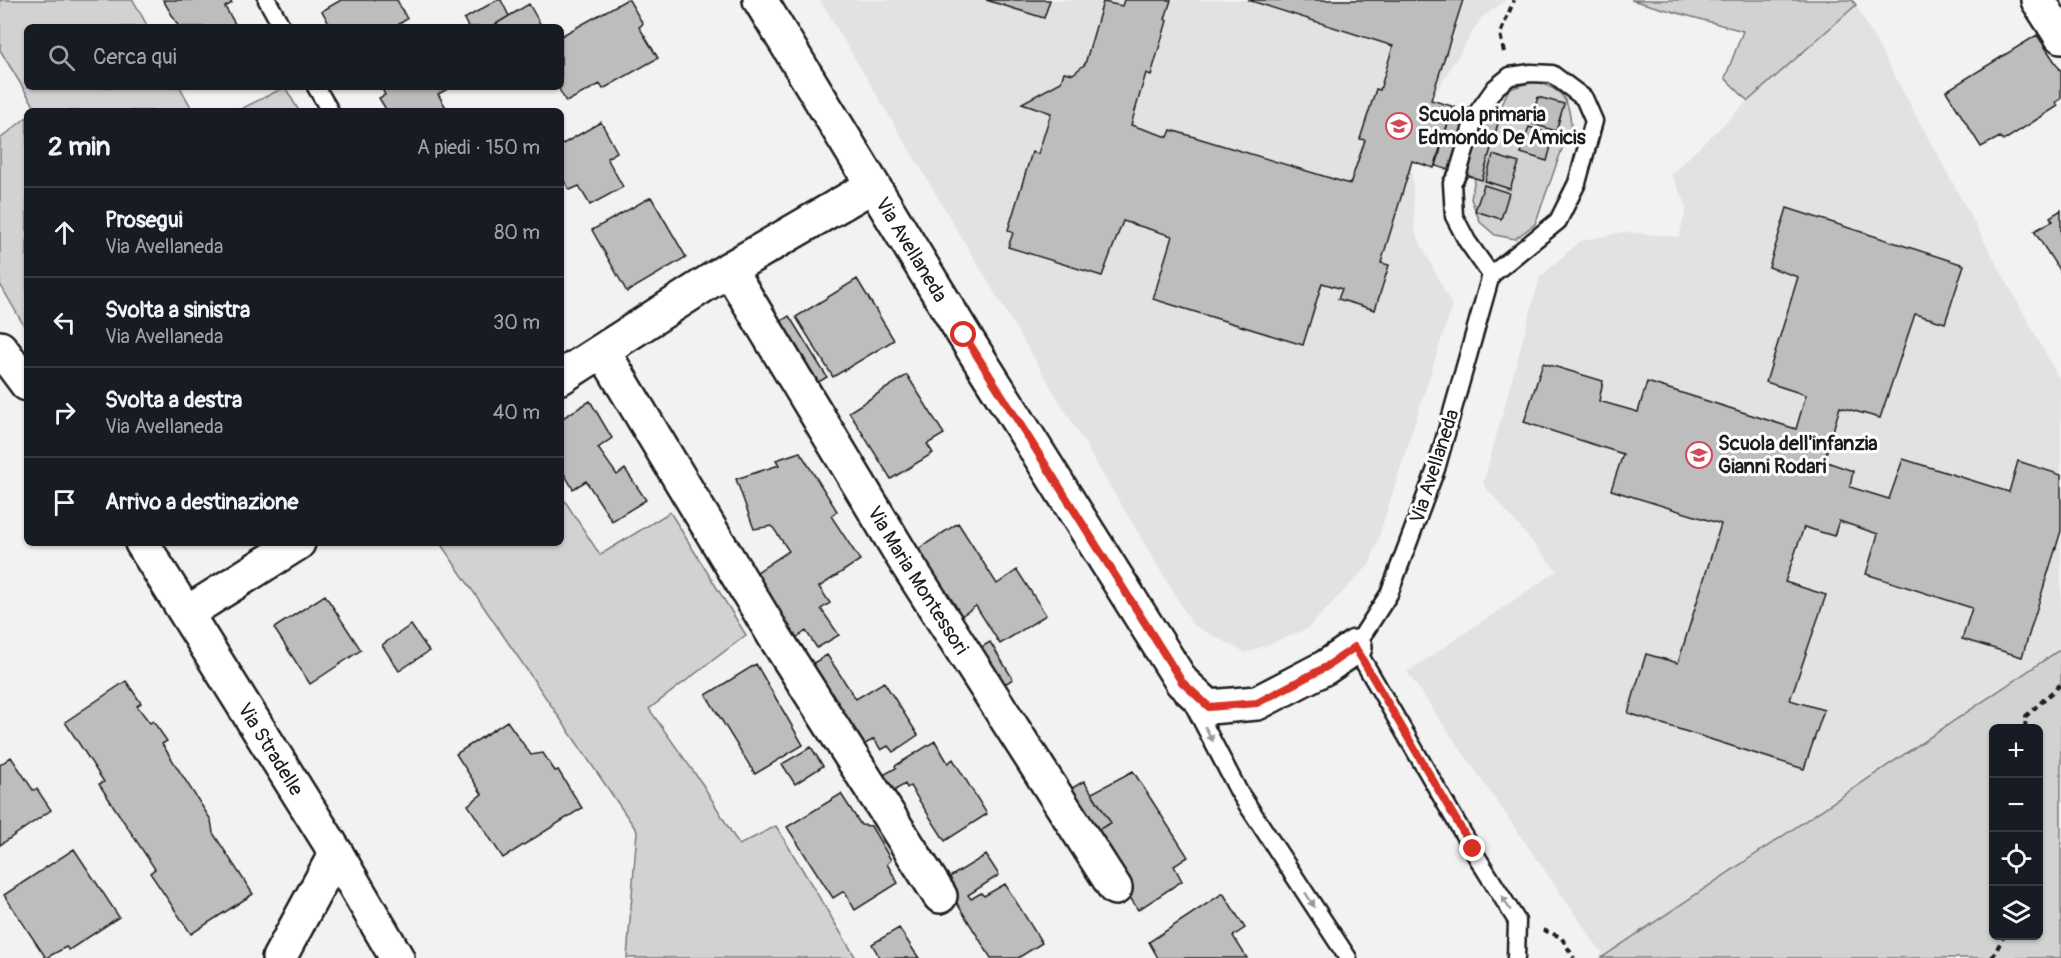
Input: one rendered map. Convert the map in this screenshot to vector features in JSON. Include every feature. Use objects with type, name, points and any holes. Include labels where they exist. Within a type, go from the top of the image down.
[{"type":"street","name":"Via Avellaneda","points":[[760,0],[872,186],[1182,682],[1209,707],[1257,703],[1326,667],[1355,647]]},
{"type":"street","points":[[2038,0],[2061,36]]},
{"type":"street","points":[[564,375],[729,269],[872,186]]},
{"type":"street","name":"Via Maria Montessori","points":[[729,269],[904,559],[1114,888]]},
{"type":"street","points":[[0,348],[24,380]]},
{"type":"street","points":[[603,351],[775,637],[940,896]]},
{"type":"street","name":"Via Stradelle","points":[[144,546],[336,853],[397,958]]},
{"type":"street","points":[[187,613],[293,546]]},
{"type":"street","points":[[279,958],[336,853]]},
{"type":"lane","points":[[267,0],[280,24]]},
{"type":"lane","points":[[1531,73],[1552,74],[1584,98],[1594,121],[1577,183],[1558,221],[1491,275],[1467,241],[1454,216],[1452,183],[1458,173],[1475,116],[1495,88],[1510,76],[1531,73]]},
{"type":"lane","points":[[318,90],[328,108]]},
{"type":"lane","name":"Via Avellaneda","points":[[1355,647],[1389,594],[1436,469],[1491,275]]},
{"type":"lane","points":[[1355,647],[1517,921],[1516,958]]},
{"type":"lane","name":"Via Avellaneda","points":[[1182,682],[1239,792],[1348,958]]},
{"type":"path","points":[[1510,76],[1500,34],[1514,0]]},
{"type":"path","points":[[2025,724],[2026,716],[2061,684]]},
{"type":"path","points":[[1517,921],[1561,937],[1574,958]]},
{"type":"path","points":[[1992,958],[2002,940]]},
{"type":"shaded area","points":[[0,0],[133,0],[146,24],[24,24],[24,89],[0,50]]},
{"type":"shaded area","points":[[820,0],[1506,0],[1481,18],[1410,135],[1415,232],[1452,306],[1370,564],[1307,629],[1246,653],[1193,625]]},
{"type":"shaded area","points":[[1631,0],[1852,0],[1856,5],[2061,382],[2061,649],[1604,956],[1407,672],[1557,571],[1483,484],[1540,277],[1580,241],[1624,232],[1679,237],[1687,206],[1671,174],[1748,101],[1725,78],[1743,32]]},
{"type":"shaded area","points":[[1631,0],[1852,0],[1856,5],[1748,101],[1725,78],[1743,31]]},
{"type":"shaded area","points":[[1536,81],[1558,91],[1566,101],[1571,124],[1535,224],[1515,239],[1495,235],[1480,222],[1471,199],[1475,178],[1482,179],[1498,124],[1493,121],[1509,89]]},
{"type":"shaded area","points":[[24,90],[182,90],[191,108],[35,108]]},
{"type":"shaded area","points":[[279,90],[287,90],[297,108],[243,108]]},
{"type":"shaded area","points":[[24,119],[24,326],[0,284],[0,139]]},
{"type":"shaded area","points":[[564,500],[600,555],[670,512],[746,635],[649,709],[703,785],[739,845],[776,826],[856,958],[627,958],[637,831],[442,546],[564,546]]},
{"type":"shaded area","points":[[2061,649],[2061,958],[1600,958],[1604,956]]},
{"type":"building","points":[[163,0],[230,0],[232,3],[225,7],[235,24],[177,24]]},
{"type":"building","points":[[341,0],[397,0],[407,19],[399,24],[329,24],[322,11]]},
{"type":"building","points":[[497,0],[501,0],[509,16],[496,24],[466,24],[464,19]]},
{"type":"building","points":[[629,0],[643,24],[639,27],[658,58],[603,89],[600,84],[566,102],[560,90],[564,90],[564,34]]},
{"type":"building","points":[[986,0],[1050,0],[1044,18]]},
{"type":"building","points":[[1124,0],[1171,0],[1151,75],[1146,73],[1131,125],[1168,137],[1171,130],[1350,184],[1365,140],[1360,139],[1376,89],[1380,90],[1393,46],[1248,0],[1463,0],[1431,100],[1455,107],[1452,109],[1434,168],[1412,161],[1381,263],[1389,265],[1375,310],[1338,299],[1342,289],[1322,283],[1303,345],[1153,299],[1172,236],[1123,221],[1102,276],[1008,247],[1013,233],[1008,230],[1032,152],[1038,154],[1051,113],[1022,103],[1061,82],[1064,72],[1073,74],[1085,64],[1103,2],[1122,6]]},
{"type":"building","points":[[529,4],[540,24],[496,24]]},
{"type":"building","points":[[2037,35],[2061,71],[2061,99],[2056,102],[2058,106],[2003,141],[2000,137],[1981,147],[1946,91]]},
{"type":"building","points":[[382,90],[446,90],[438,94],[446,108],[385,108],[379,98],[385,95]]},
{"type":"building","points":[[1538,97],[1564,104],[1556,131],[1530,123]]},
{"type":"building","points":[[1452,109],[1498,123],[1482,180],[1436,166]]},
{"type":"building","points":[[601,122],[617,152],[607,158],[623,187],[590,205],[579,186],[570,190],[564,181],[564,143]]},
{"type":"building","points":[[1529,127],[1554,135],[1547,161],[1521,153]]},
{"type":"building","points":[[1493,155],[1519,163],[1510,189],[1485,181]]},
{"type":"building","points":[[1484,185],[1509,193],[1501,219],[1475,211]]},
{"type":"building","points":[[651,197],[686,257],[627,292],[592,230]]},
{"type":"building","points":[[1787,208],[1964,265],[1945,323],[1915,314],[1880,418],[1840,407],[1824,461],[1853,471],[1850,487],[1889,499],[1903,459],[2009,492],[2018,461],[2061,475],[2061,531],[2022,657],[1962,639],[1972,608],[1866,574],[1878,534],[1839,521],[1834,536],[1804,527],[1785,582],[1826,595],[1790,700],[1824,710],[1804,769],[1628,713],[1646,654],[1678,663],[1721,524],[1611,490],[1623,454],[1524,422],[1543,363],[1603,381],[1599,401],[1638,412],[1647,382],[1796,429],[1806,395],[1766,382],[1798,277],[1769,267]]},
{"type":"building","points":[[2061,210],[2061,273],[2034,231],[2053,221],[2050,217]]},
{"type":"building","points":[[857,279],[894,340],[833,377],[796,317]]},
{"type":"building","points":[[789,316],[827,377],[807,389],[770,328]]},
{"type":"building","points":[[907,375],[944,434],[927,444],[933,453],[891,479],[849,412]]},
{"type":"building","points":[[590,401],[612,438],[598,448],[617,475],[625,469],[646,500],[612,521],[586,481],[573,489],[564,473],[564,417]]},
{"type":"building","points":[[800,452],[837,511],[831,516],[860,560],[819,587],[830,603],[821,609],[839,635],[817,648],[806,631],[792,641],[751,576],[789,551],[772,526],[754,529],[736,479],[779,465],[776,460]]},
{"type":"building","points":[[958,523],[997,584],[1017,570],[1046,615],[1000,644],[976,606],[955,620],[912,553]]},
{"type":"building","points":[[325,595],[361,650],[310,684],[274,628]]},
{"type":"building","points":[[411,625],[429,651],[399,671],[382,645]]},
{"type":"building","points":[[990,642],[1013,679],[998,688],[975,651]]},
{"type":"building","points":[[827,655],[856,699],[884,682],[918,735],[893,752],[888,746],[881,750],[874,739],[860,747],[810,665]]},
{"type":"building","points":[[756,664],[803,745],[755,774],[706,695]]},
{"type":"building","points":[[126,681],[141,703],[137,706],[150,723],[153,721],[167,741],[162,744],[211,820],[213,833],[253,894],[191,934],[150,873],[155,869],[99,784],[104,782],[65,722]]},
{"type":"building","points":[[507,721],[531,755],[543,753],[555,771],[558,770],[582,808],[503,858],[468,805],[482,794],[456,754]]},
{"type":"building","points":[[935,741],[948,763],[953,759],[987,814],[945,841],[910,786],[907,788],[905,784],[887,795],[878,778]]},
{"type":"building","points":[[811,747],[823,766],[795,784],[782,764]]},
{"type":"building","points":[[11,757],[33,790],[37,789],[51,810],[0,845],[0,765]]},
{"type":"building","points":[[1133,771],[1188,857],[1174,866],[1182,881],[1138,910],[1090,834],[1111,823],[1092,793]]},
{"type":"building","points":[[1084,781],[1111,823],[1090,834],[1064,793]]},
{"type":"building","points":[[841,794],[861,825],[871,826],[891,860],[887,864],[898,883],[855,910],[844,891],[833,898],[787,827]]},
{"type":"building","points":[[74,849],[119,917],[69,950],[66,947],[46,958],[4,895]]},
{"type":"building","points":[[986,855],[999,875],[968,895],[971,899],[981,893],[984,896],[1005,884],[1042,943],[1018,958],[991,958],[943,881]]},
{"type":"building","points":[[1223,893],[1245,928],[1233,936],[1247,958],[1158,958],[1149,942]]},
{"type":"building","points":[[899,928],[919,958],[880,958],[872,944]]},
{"type":"place","name":"Scuola primaria Edmondo De Amicis","points":[[1399,126]]},
{"type":"place","name":"Scuola dell'infanzia Gianni Rodari","points":[[1699,455]]},
{"type":"route","points":[[964,335],[1182,682],[1209,707],[1257,703],[1326,667],[1355,647],[1473,849]]}]
